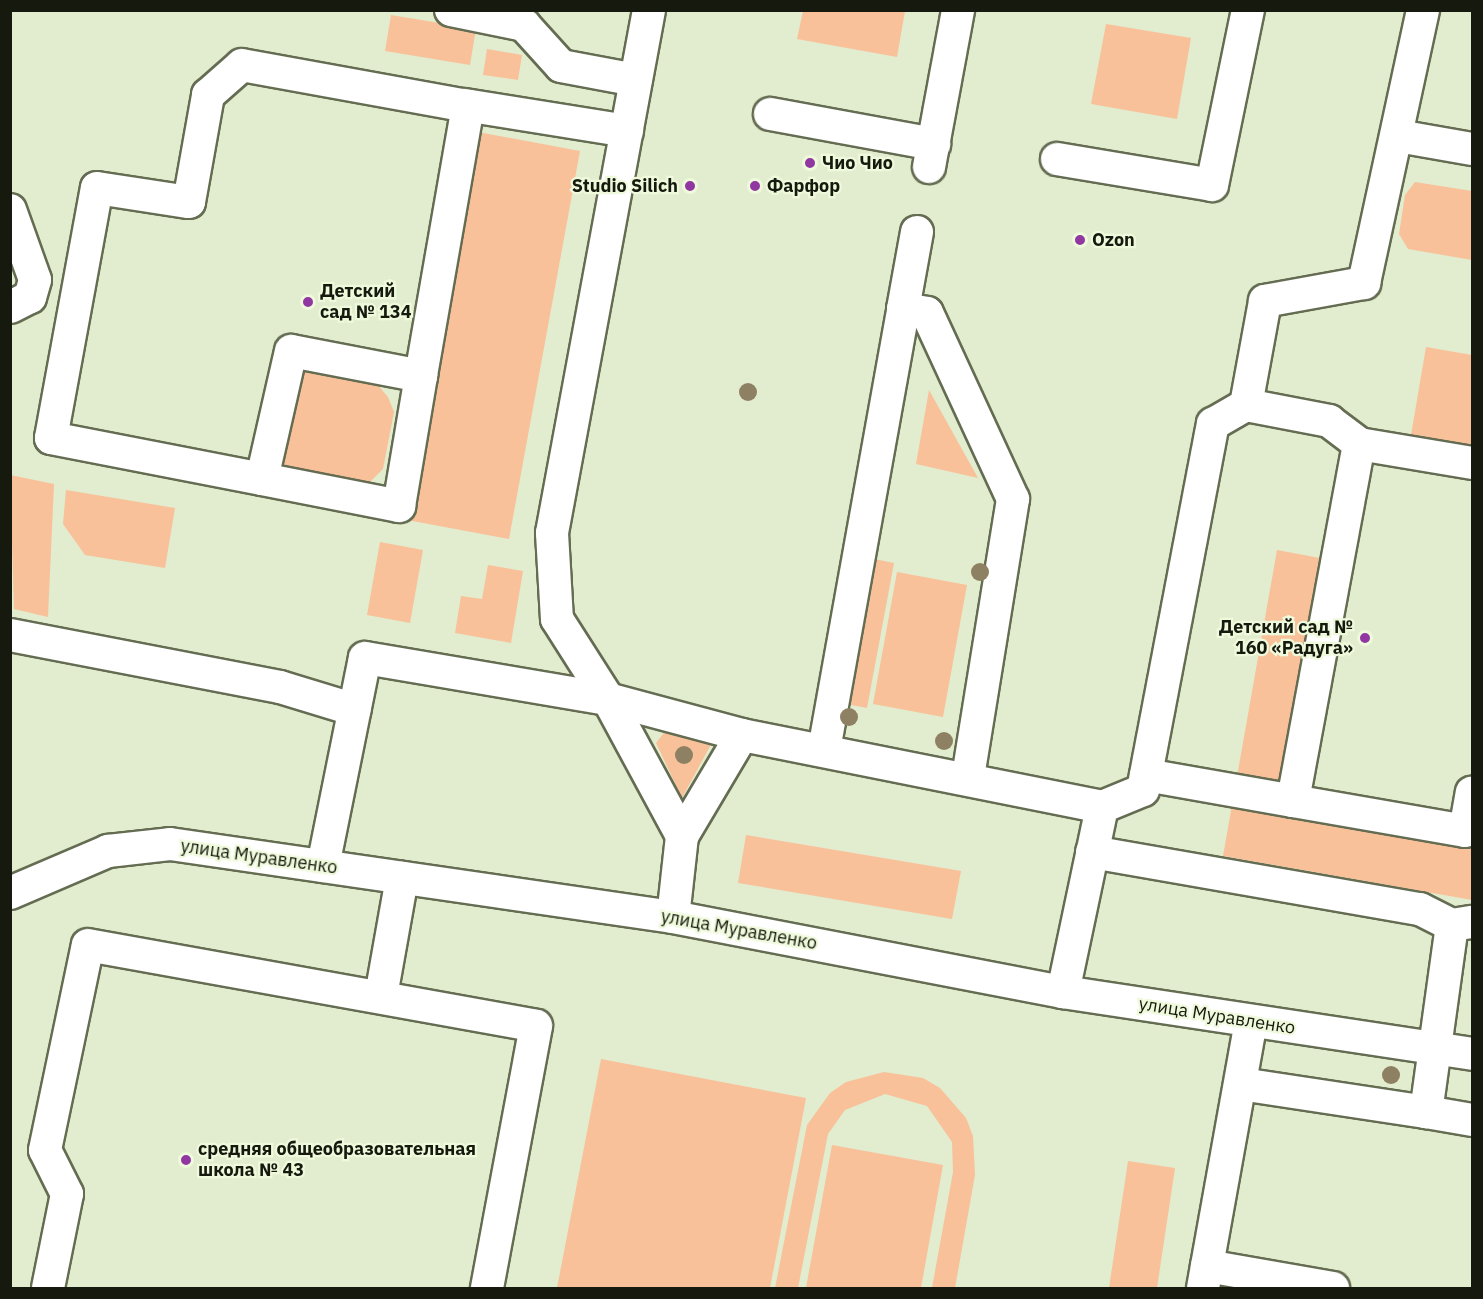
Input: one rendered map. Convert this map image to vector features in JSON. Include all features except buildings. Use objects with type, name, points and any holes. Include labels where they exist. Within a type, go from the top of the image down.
[{"type":"street","points":[[451,10],[524,25],[561,66],[636,80]]},
{"type":"street","points":[[649,10],[552,533],[557,619],[608,699],[682,836]]},
{"type":"street","points":[[770,114],[932,155],[958,10]]},
{"type":"street","points":[[1058,159],[1212,184],[1248,10]]},
{"type":"street","points":[[1246,405],[1265,301],[1364,283],[1398,136],[1423,10]]},
{"type":"street","points":[[465,105],[399,506],[51,438],[97,188],[189,202],[208,95],[242,65],[627,131]]},
{"type":"street","points":[[1398,136],[1473,149]]},
{"type":"street","points":[[10,210],[35,280],[30,297],[10,307]]},
{"type":"street","points":[[824,750],[917,232]]},
{"type":"street","points":[[903,309],[927,313],[1013,500],[968,776]]},
{"type":"street","points":[[262,479],[291,351],[421,376]]},
{"type":"street","points":[[323,866],[365,658],[608,699],[742,735],[968,776],[1102,807],[1143,790],[1213,424],[1246,405],[1329,421],[1359,444],[1473,463]]},
{"type":"street","points":[[1293,801],[1359,444]]},
{"type":"street","points":[[10,635],[280,687],[355,710]]},
{"type":"street","points":[[673,917],[682,836],[742,735]]},
{"type":"street","points":[[1146,775],[1465,831],[1473,793]]},
{"type":"street","points":[[1063,992],[1102,807]]},
{"type":"street","name":"улица Муравленко","points":[[10,893],[108,850],[170,844],[673,917],[1063,992],[1473,1054]]},
{"type":"street","points":[[1092,852],[1420,909],[1462,924],[1435,1048],[1426,1112]]},
{"type":"street","points":[[381,996],[402,878]]},
{"type":"street","points":[[48,1288],[67,1194],[45,1150],[88,945],[381,996],[536,1026],[487,1288]]},
{"type":"street","points":[[1251,1021],[1205,1277],[1333,1288]]},
{"type":"street","points":[[1241,1084],[1473,1120]]},
{"type":"shaded area","points":[[803,11],[905,11],[897,57],[797,39]]},
{"type":"shaded area","points":[[391,15],[476,29],[470,65],[385,51]]},
{"type":"shaded area","points":[[1106,24],[1191,38],[1177,119],[1091,104]]},
{"type":"shaded area","points":[[487,49],[522,55],[518,80],[483,75]]},
{"type":"shaded area","points":[[478,132],[580,151],[509,539],[407,520]]},
{"type":"shaded area","points":[[1415,182],[1472,191],[1472,260],[1408,249],[1399,234],[1405,195]]},
{"type":"shaded area","points":[[1426,347],[1472,355],[1472,452],[1410,441]]},
{"type":"shaded area","points":[[292,368],[377,384],[388,397],[394,412],[383,469],[368,484],[270,475]]},
{"type":"shaded area","points":[[929,390],[978,478],[916,464]]},
{"type":"shaded area","points":[[10,475],[54,484],[48,617],[14,609]]},
{"type":"shaded area","points":[[66,490],[175,508],[165,568],[85,555],[63,524]]},
{"type":"shaded area","points":[[380,542],[423,550],[410,623],[367,615]]},
{"type":"shaded area","points":[[1277,550],[1325,559],[1281,809],[1472,843],[1472,900],[1223,856]]},
{"type":"shaded area","points":[[869,558],[894,563],[867,708],[841,703]]},
{"type":"shaded area","points":[[488,565],[523,571],[511,643],[455,633],[461,596],[482,599]]},
{"type":"shaded area","points":[[897,572],[967,585],[943,717],[873,704]]},
{"type":"shaded area","points":[[666,730],[714,739],[682,798],[656,743]]},
{"type":"shaded area","points":[[746,835],[961,871],[952,919],[738,883]]},
{"type":"shaded area","points":[[601,1059],[806,1098],[770,1288],[557,1288]]},
{"type":"shaded area","points":[[884,1072],[923,1078],[940,1088],[966,1118],[973,1136],[975,1175],[955,1288],[932,1288],[953,1172],[952,1142],[927,1106],[885,1094],[845,1110],[828,1134],[798,1288],[775,1288],[807,1125],[830,1093],[846,1082]]},
{"type":"shaded area","points":[[832,1145],[943,1165],[921,1288],[806,1288]]},
{"type":"shaded area","points":[[1128,1161],[1175,1168],[1157,1288],[1109,1288]]},
{"type":"place","name":"Чио Чио","points":[[810,163]]},
{"type":"place","name":"Studio Silich","points":[[690,186]]},
{"type":"place","name":"Фарфор","points":[[755,186]]},
{"type":"place","name":"Ozon","points":[[1080,240]]},
{"type":"place","name":"Детский сад № 134","points":[[308,302]]},
{"type":"place","name":"Детский сад № 160 «Радуга»","points":[[1365,638]]},
{"type":"place","name":"средняя общеобразовательная школа № 43","points":[[186,1160]]}]
